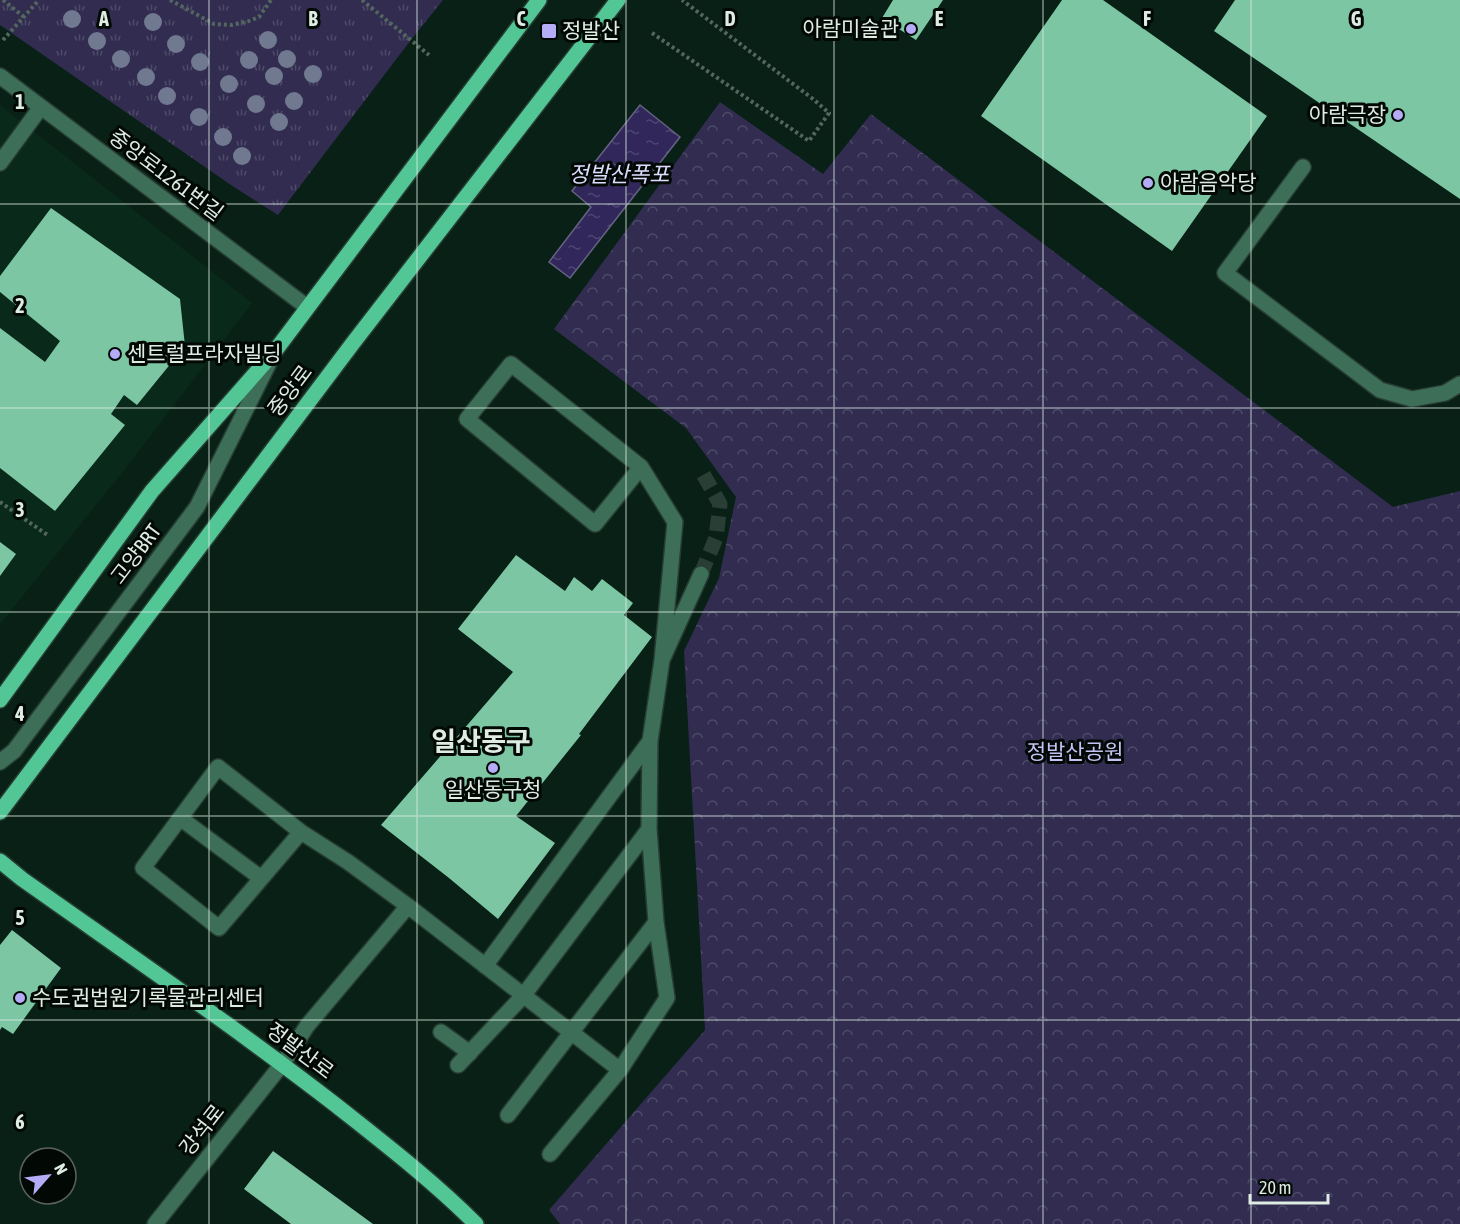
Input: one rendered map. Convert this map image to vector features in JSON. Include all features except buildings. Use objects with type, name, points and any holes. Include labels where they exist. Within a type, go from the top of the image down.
[{"type":"main road","name":"중앙로","points":[[0,700],[152,491],[275,351],[539,0]]},
{"type":"main road","name":"중앙로","points":[[0,812],[353,343],[618,0]]},
{"type":"main road","name":"정발산로","points":[[0,861],[22,879],[283,1063],[390,1148],[477,1224]]},
{"type":"street","name":"중앙로1261번길","points":[[0,75],[307,307]]},
{"type":"street","points":[[0,163],[41,107]]},
{"type":"street","points":[[1303,167],[1225,273],[1380,390],[1412,399],[1445,393],[1460,384]]},
{"type":"street","name":"고양BRT","points":[[0,762],[14,751],[197,507],[275,351]]},
{"type":"street","points":[[550,1154],[620,1070],[667,998],[656,922],[649,830],[650,741],[662,660],[675,522],[641,467],[511,364],[467,419],[595,524],[641,467]]},
{"type":"street","points":[[662,660],[701,574]]},
{"type":"street","points":[[485,966],[650,741]]},
{"type":"street","points":[[300,832],[219,928],[143,868],[218,767],[300,832],[348,862],[408,906],[620,1070]]},
{"type":"street","points":[[180,818],[261,878]]},
{"type":"street","points":[[458,1065],[523,996],[649,830]]},
{"type":"street","name":"강석로","points":[[155,1224],[283,1063],[308,1026],[408,906]]},
{"type":"street","points":[[508,1115],[656,922]]},
{"type":"street","points":[[441,1032],[470,1053]]},
{"type":"path","points":[[3,0],[24,17]]},
{"type":"path","points":[[3,40],[39,0]]},
{"type":"path","points":[[170,0],[214,24],[232,25],[259,16],[271,0]]},
{"type":"path","points":[[362,0],[429,56]]},
{"type":"path","points":[[652,33],[809,141],[829,113],[682,0]]},
{"type":"path","points":[[0,502],[49,536]]},
{"type":"shaded area","points":[[0,105],[252,303],[125,469],[0,624]]},
{"type":"green space","points":[[0,0],[443,0],[278,215],[0,25]]},
{"type":"green space","name":"정발산공원","points":[[720,102],[823,174],[871,114],[1393,507],[1460,491],[1460,1224],[560,1224],[549,1210],[705,1030],[684,651],[719,578],[736,497],[686,428],[554,329]]},
{"type":"water","name":"정발산폭포","points":[[640,105],[680,137],[570,278],[549,262],[591,207],[572,191]]},
{"type":"tunnel","points":[[701,574],[716,538],[720,504],[702,472]]},
{"type":"place","name":"아람미술관","points":[[911,29]]},
{"type":"place","name":"정발산","points":[[549,31]]},
{"type":"place","name":"아람극장","points":[[1398,115]]},
{"type":"place","name":"아람음악당","points":[[1148,183]]},
{"type":"place","name":"센트럴프라자빌딩","points":[[115,354]]},
{"type":"place","name":"일산동구청","points":[[493,768]]},
{"type":"place","name":"수도권법원기록물관리센터","points":[[20,998]]},
{"type":"district","name":"일산동구","points":[[481,742]]}]
